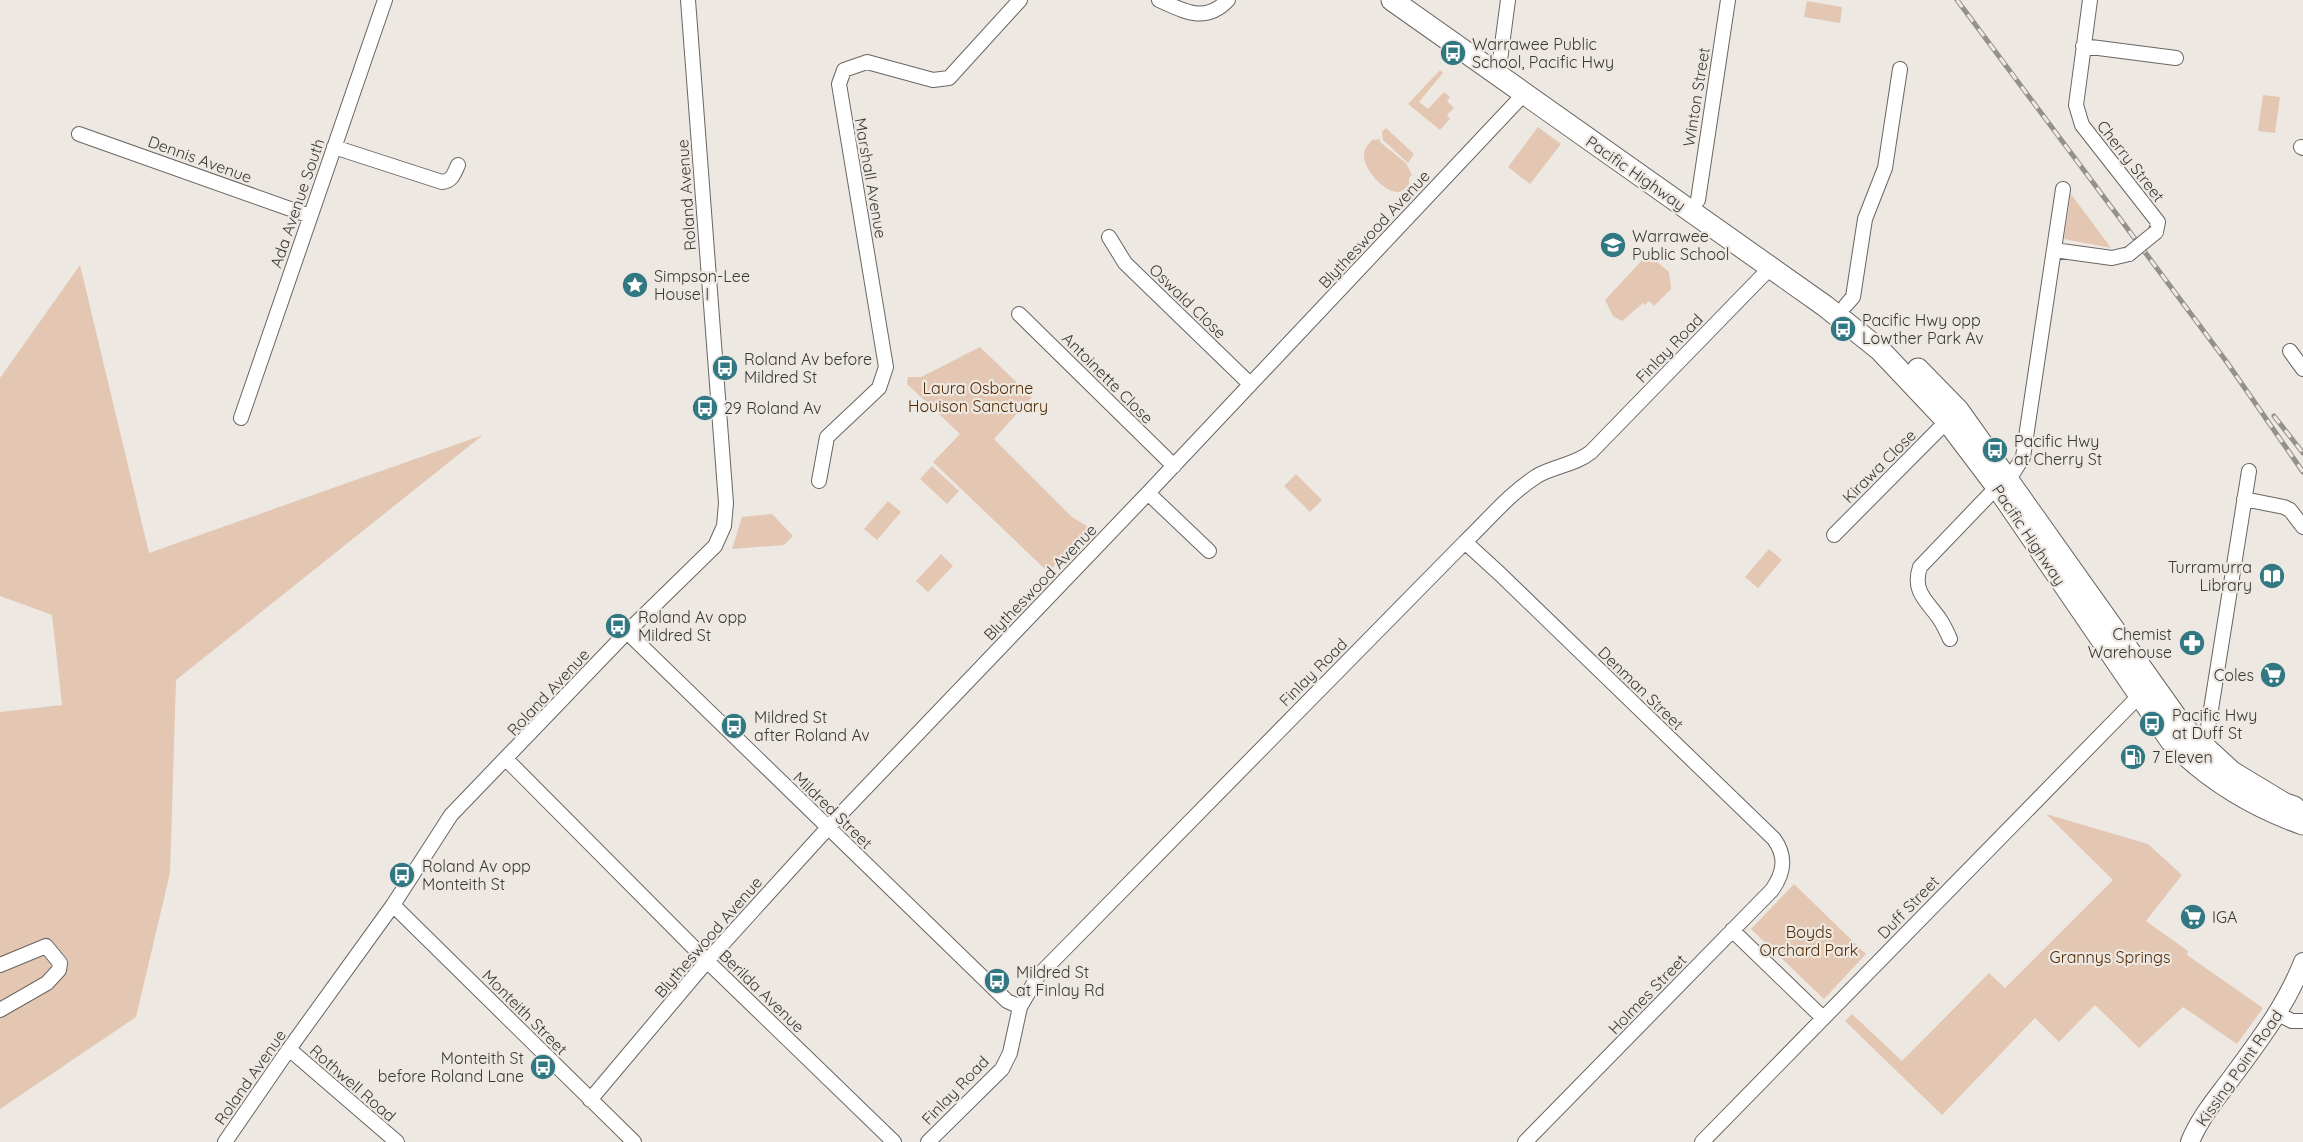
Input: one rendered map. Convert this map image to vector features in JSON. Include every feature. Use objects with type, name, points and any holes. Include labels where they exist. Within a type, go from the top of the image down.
[{"type":"highway","name":"Pacific Highway","points":[[1392,0],[1698,200],[1846,304],[1895,345],[1958,410],[2139,696],[2171,741],[2193,750],[2285,804],[2303,810]]},
{"type":"highway","name":"Pacific Highway","points":[[1414,0],[1496,66],[1524,94],[1825,306],[1880,350],[2003,482],[2184,728],[2193,750],[2214,779],[2258,806],[2303,824]]},
{"type":"main road","name":"Kissing Point Road","points":[[2190,1142],[2203,1117],[2278,1014],[2303,962]]},
{"type":"street","name":"Ada Avenue South","points":[[241,418],[385,0]]},
{"type":"street","name":"Roland Avenue","points":[[225,1142],[393,905],[451,815],[507,760],[627,632],[715,546],[722,533],[726,515],[688,0]]},
{"type":"street","name":"Marshall Avenue","points":[[819,481],[827,437],[879,388],[886,367],[838,84],[844,70],[867,62],[933,80],[949,78],[1020,0]]},
{"type":"street","points":[[1159,0],[1197,15],[1213,12],[1228,0]]},
{"type":"street","points":[[1496,66],[1508,0]]},
{"type":"street","name":"Winton Street","points":[[1698,200],[1728,0]]},
{"type":"street","name":"Cherry Street","points":[[2054,250],[2112,258],[2129,254],[2156,232],[2158,222],[2082,125],[2077,114],[2077,92],[2090,0]]},
{"type":"street","points":[[2083,46],[2176,58]]},
{"type":"street","points":[[1846,304],[1853,297],[1865,219],[1885,168],[1900,69]]},
{"type":"street","name":"Blytheswood Avenue","points":[[590,1100],[707,961],[828,828],[1174,466],[1524,94]]},
{"type":"street","name":"Dennis Avenue","points":[[79,134],[310,216]]},
{"type":"street","points":[[334,147],[439,182],[449,180],[458,165]]},
{"type":"street","points":[[1950,639],[1941,621],[1923,600],[1917,576],[1920,567],[2003,482],[2023,457],[2062,189]]},
{"type":"street","name":"Oswald Close","points":[[1109,237],[1125,263],[1250,384]]},
{"type":"street","name":"Finlay Road","points":[[928,1142],[1002,1069],[1010,1053],[1020,1007],[1038,975],[1464,542],[1527,482],[1540,474],[1582,460],[1592,452],[1770,268]]},
{"type":"street","name":"Antoinette Close","points":[[1019,314],[1174,466]]},
{"type":"street","points":[[2290,351],[2303,369]]},
{"type":"street","name":"Kirawa Close","points":[[1834,535],[1947,421]]},
{"type":"street","points":[[2193,750],[2208,728],[2249,471]]},
{"type":"street","points":[[1148,493],[1209,551]]},
{"type":"street","points":[[2244,499],[2284,507],[2290,510],[2303,527]]},
{"type":"street","name":"Denman Street","points":[[1464,542],[1774,839],[1783,855],[1783,865]]},
{"type":"street","name":"Mildred Street","points":[[627,632],[1007,1001],[1020,1007]]},
{"type":"street","name":"Duff Street","points":[[1702,1142],[2139,696]]},
{"type":"street","name":"Berilda Avenue","points":[[507,760],[707,961],[894,1142]]},
{"type":"street","name":"Holmes Street","points":[[1525,1142],[1772,890],[1783,865]]},
{"type":"street","name":"Monteith Street","points":[[393,905],[634,1142]]},
{"type":"street","points":[[1732,930],[1823,1018]]},
{"type":"street","points":[[0,964],[46,946],[60,963],[59,970],[47,983],[0,1010]]},
{"type":"street","points":[[2278,1014],[2292,1021],[2303,1021]]},
{"type":"street","name":"Rothwell Road","points":[[289,1049],[397,1142]]},
{"type":"green space","points":[[1807,1],[1842,7],[1840,23],[1804,17]]},
{"type":"green space","points":[[1440,70],[1443,73],[1419,102],[1428,109],[1444,92],[1450,97],[1447,101],[1454,108],[1447,115],[1450,119],[1440,130],[1408,104]]},
{"type":"green space","points":[[2263,95],[2280,97],[2275,133],[2258,131]]},
{"type":"green space","points":[[1538,127],[1561,144],[1530,184],[1508,167]]},
{"type":"green space","points":[[1386,128],[1414,154],[1408,163],[1383,140],[1382,132]]},
{"type":"green space","points":[[1380,139],[1380,142],[1406,163],[1412,175],[1409,178],[1409,184],[1401,191],[1386,188],[1375,179],[1367,167],[1365,149],[1372,140]]},
{"type":"green space","points":[[2071,194],[2111,248],[2064,239]]},
{"type":"green space","points":[[1650,256],[1669,272],[1671,289],[1654,306],[1649,301],[1645,305],[1643,303],[1622,321],[1613,316],[1605,300],[1644,258]]},
{"type":"green space","points":[[80,265],[149,553],[483,435],[176,680],[170,873],[136,1017],[0,1109],[0,712],[62,705],[52,615],[0,596],[0,378]]},
{"type":"green space","name":"Laura Osborne Houison Sanctuary","points":[[980,347],[1032,397],[994,439],[1072,517],[1092,529],[1048,572],[933,462],[960,434],[907,384],[908,377],[921,377]]},
{"type":"green space","points":[[932,466],[959,491],[947,504],[920,479]]},
{"type":"green space","points":[[1296,474],[1322,500],[1310,512],[1284,486]]},
{"type":"green space","points":[[888,501],[901,512],[877,540],[864,529]]},
{"type":"green space","points":[[772,514],[793,536],[784,545],[732,549],[742,517]]},
{"type":"green space","points":[[1769,549],[1782,560],[1758,588],[1745,577]]},
{"type":"green space","points":[[941,554],[953,566],[928,592],[916,581]]},
{"type":"green space","name":"Grannys Springs","points":[[2046,814],[2148,844],[2182,875],[2146,921],[2188,951],[2187,955],[2263,1008],[2237,1044],[2183,1007],[2139,1048],[2095,1005],[2059,1042],[2035,1018],[1942,1115],[1845,1021],[1852,1014],[1902,1061],[1989,973],[2005,988],[2113,880]]},
{"type":"green space","name":"Boyds Orchard Park","points":[[1794,884],[1866,954],[1824,999],[1751,929]]},
{"type":"railway","points":[[1957,0],[2226,361],[2303,472]]},
{"type":"railway","points":[[2274,416],[2303,453]]},
{"type":"place","name":"Warrawee Public School, Pacific Hwy","points":[[1453,53]]},
{"type":"place","name":"Warrawee Public School","points":[[1613,245]]},
{"type":"place","name":"Simpson-Lee House I","points":[[635,285]]},
{"type":"place","name":"Pacific Hwy opp Lowther Park Av","points":[[1843,329]]},
{"type":"place","name":"Roland Av before Mildred St","points":[[725,368]]},
{"type":"place","name":"29 Roland Av","points":[[705,408]]},
{"type":"place","name":"Pacific Hwy at Cherry St","points":[[1995,450]]},
{"type":"place","name":"Turramurra Library","points":[[2272,576]]},
{"type":"place","name":"Roland Av opp Mildred St","points":[[618,626]]},
{"type":"place","name":"Chemist Warehouse","points":[[2192,643]]},
{"type":"place","name":"Coles","points":[[2273,675]]},
{"type":"place","name":"Pacific Hwy at Duff St","points":[[2152,724]]},
{"type":"place","name":"Mildred St after Roland Av","points":[[734,726]]},
{"type":"place","name":"7 Eleven","points":[[2133,757]]},
{"type":"place","name":"Roland Av opp Monteith St","points":[[402,875]]},
{"type":"place","name":"IGA","points":[[2193,917]]},
{"type":"place","name":"Mildred St at Finlay Rd","points":[[997,981]]},
{"type":"place","name":"Monteith St before Roland Lane","points":[[543,1067]]}]
